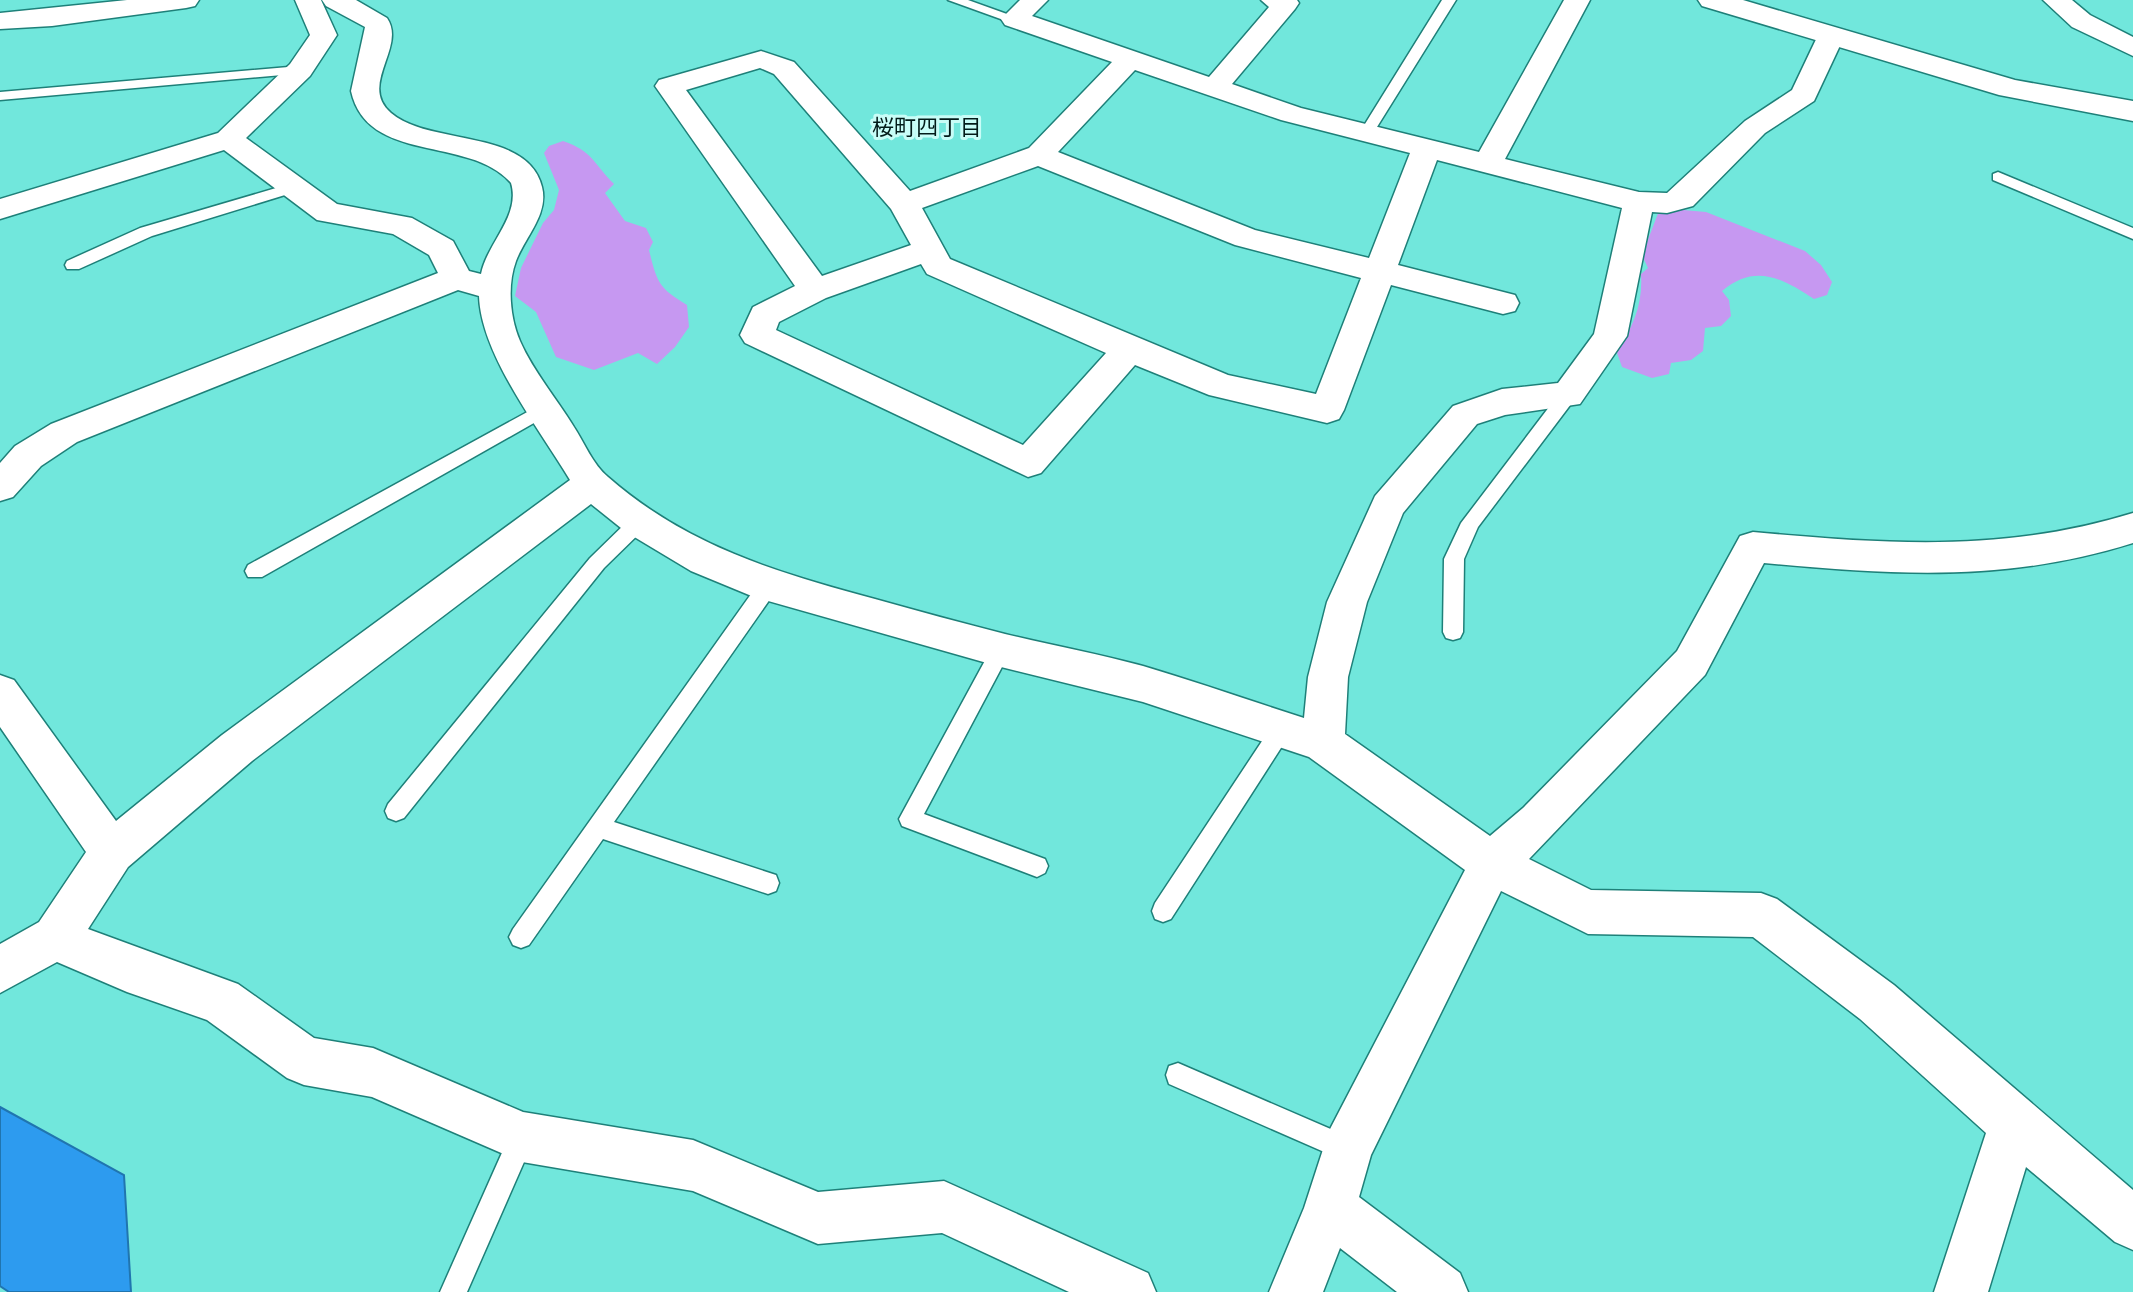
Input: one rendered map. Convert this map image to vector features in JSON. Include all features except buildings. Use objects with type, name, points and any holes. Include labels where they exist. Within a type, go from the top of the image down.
[{"type":"street","points":[[0,21],[82,15],[186,0]]},
{"type":"street","points":[[2,210],[228,139],[300,70],[324,35],[308,0]]},
{"type":"street","points":[[335,0],[378,24],[379,37],[364,88],[375,115],[409,134],[500,157],[526,181],[529,195],[522,219],[499,262],[495,289],[496,315],[504,343],[542,410],[591,484],[639,522],[704,560],[768,586],[1001,650],[1143,684],[1323,743],[1492,863],[1588,912],[1761,915],[1877,1002],[2014,1124],[2133,1224]]},
{"type":"street","points":[[1216,86],[1286,3],[1274,0]]},
{"type":"street","points":[[1488,163],[1577,0]]},
{"type":"street","points":[[2056,0],[2081,21],[2133,48]]},
{"type":"street","points":[[1727,2],[1830,37],[2010,88],[2133,111]]},
{"type":"street","points":[[1024,10],[1131,58],[1291,114],[1639,202],[1667,203],[1682,199],[1755,127],[1804,95],[1830,37]]},
{"type":"street","points":[[2096,28],[2133,22]]},
{"type":"street","points":[[904,204],[1039,155],[1131,58]]},
{"type":"street","points":[[815,290],[669,86],[761,59],[784,68],[904,204],[938,266],[1221,386],[1327,410],[1427,147]]},
{"type":"street","points":[[228,139],[328,213],[401,225],[442,248],[456,278]]},
{"type":"street","points":[[1039,155],[1246,238],[1503,303]]},
{"type":"street","points":[[1323,743],[1328,677],[1347,602],[1388,506],[1465,415],[1502,402],[1568,395],[1610,336],[1639,202]]},
{"type":"street","points":[[929,250],[815,290],[765,315],[757,335],[1028,463],[1129,349]]},
{"type":"street","points":[[0,487],[14,454],[64,433],[456,278],[495,289]]},
{"type":"street","points":[[0,970],[55,938],[112,852],[237,748],[591,484]]},
{"type":"street","points":[[1296,1292],[1330,1208],[1347,1149],[1492,863],[1538,822],[1691,663],[1753,547],[1859,555],[2014,555],[2098,539],[2133,528]]},
{"type":"street","points":[[0,693],[112,852]]},
{"type":"street","points":[[55,938],[127,969],[221,1001],[304,1061],[373,1073],[522,1137],[693,1166],[818,1218],[944,1207],[1129,1292]]},
{"type":"street","points":[[1961,1292],[2014,1124]]},
{"type":"street","points":[[1330,1208],[1441,1292]]},
{"type":"lane","points":[[955,0],[1024,10]]},
{"type":"lane","points":[[1367,132],[1449,0]]},
{"type":"lane","points":[[0,96],[300,70]]},
{"type":"lane","points":[[1998,177],[2133,234]]},
{"type":"lane","points":[[73,265],[146,232],[293,188]]},
{"type":"lane","points":[[1453,632],[1454,559],[1470,523],[1568,395]]},
{"type":"lane","points":[[255,571],[542,410]]},
{"type":"lane","points":[[396,811],[597,563],[639,522]]},
{"type":"lane","points":[[521,937],[768,586]]},
{"type":"lane","points":[[1001,650],[910,819],[1037,866]]},
{"type":"lane","points":[[1163,911],[1281,730]]},
{"type":"lane","points":[[597,827],[768,883]]},
{"type":"lane","points":[[1178,1075],[1347,1149]]},
{"type":"lane","points":[[453,1292],[522,1137]]},
{"type":"shaded area","points":[[563,141],[587,154],[614,184],[605,193],[625,221],[646,228],[653,242],[649,250],[657,277],[670,294],[687,305],[689,327],[675,347],[657,364],[638,353],[594,370],[556,357],[536,312],[515,296],[521,268],[543,223],[554,210],[559,190],[544,153],[549,146]]},
{"type":"shaded area","points":[[1659,211],[1706,212],[1805,251],[1821,265],[1832,282],[1827,295],[1814,299],[1791,285],[1768,277],[1746,277],[1734,282],[1722,291],[1729,300],[1731,316],[1721,326],[1705,328],[1703,351],[1691,360],[1671,363],[1669,374],[1652,378],[1622,367],[1616,350],[1636,314],[1641,274],[1648,268],[1642,255]]},
{"type":"water","points":[[0,1107],[124,1175],[131,1292],[9,1292],[0,1286]]},
{"type":"district","name":"桜町四丁目","points":[[927,127]]}]
